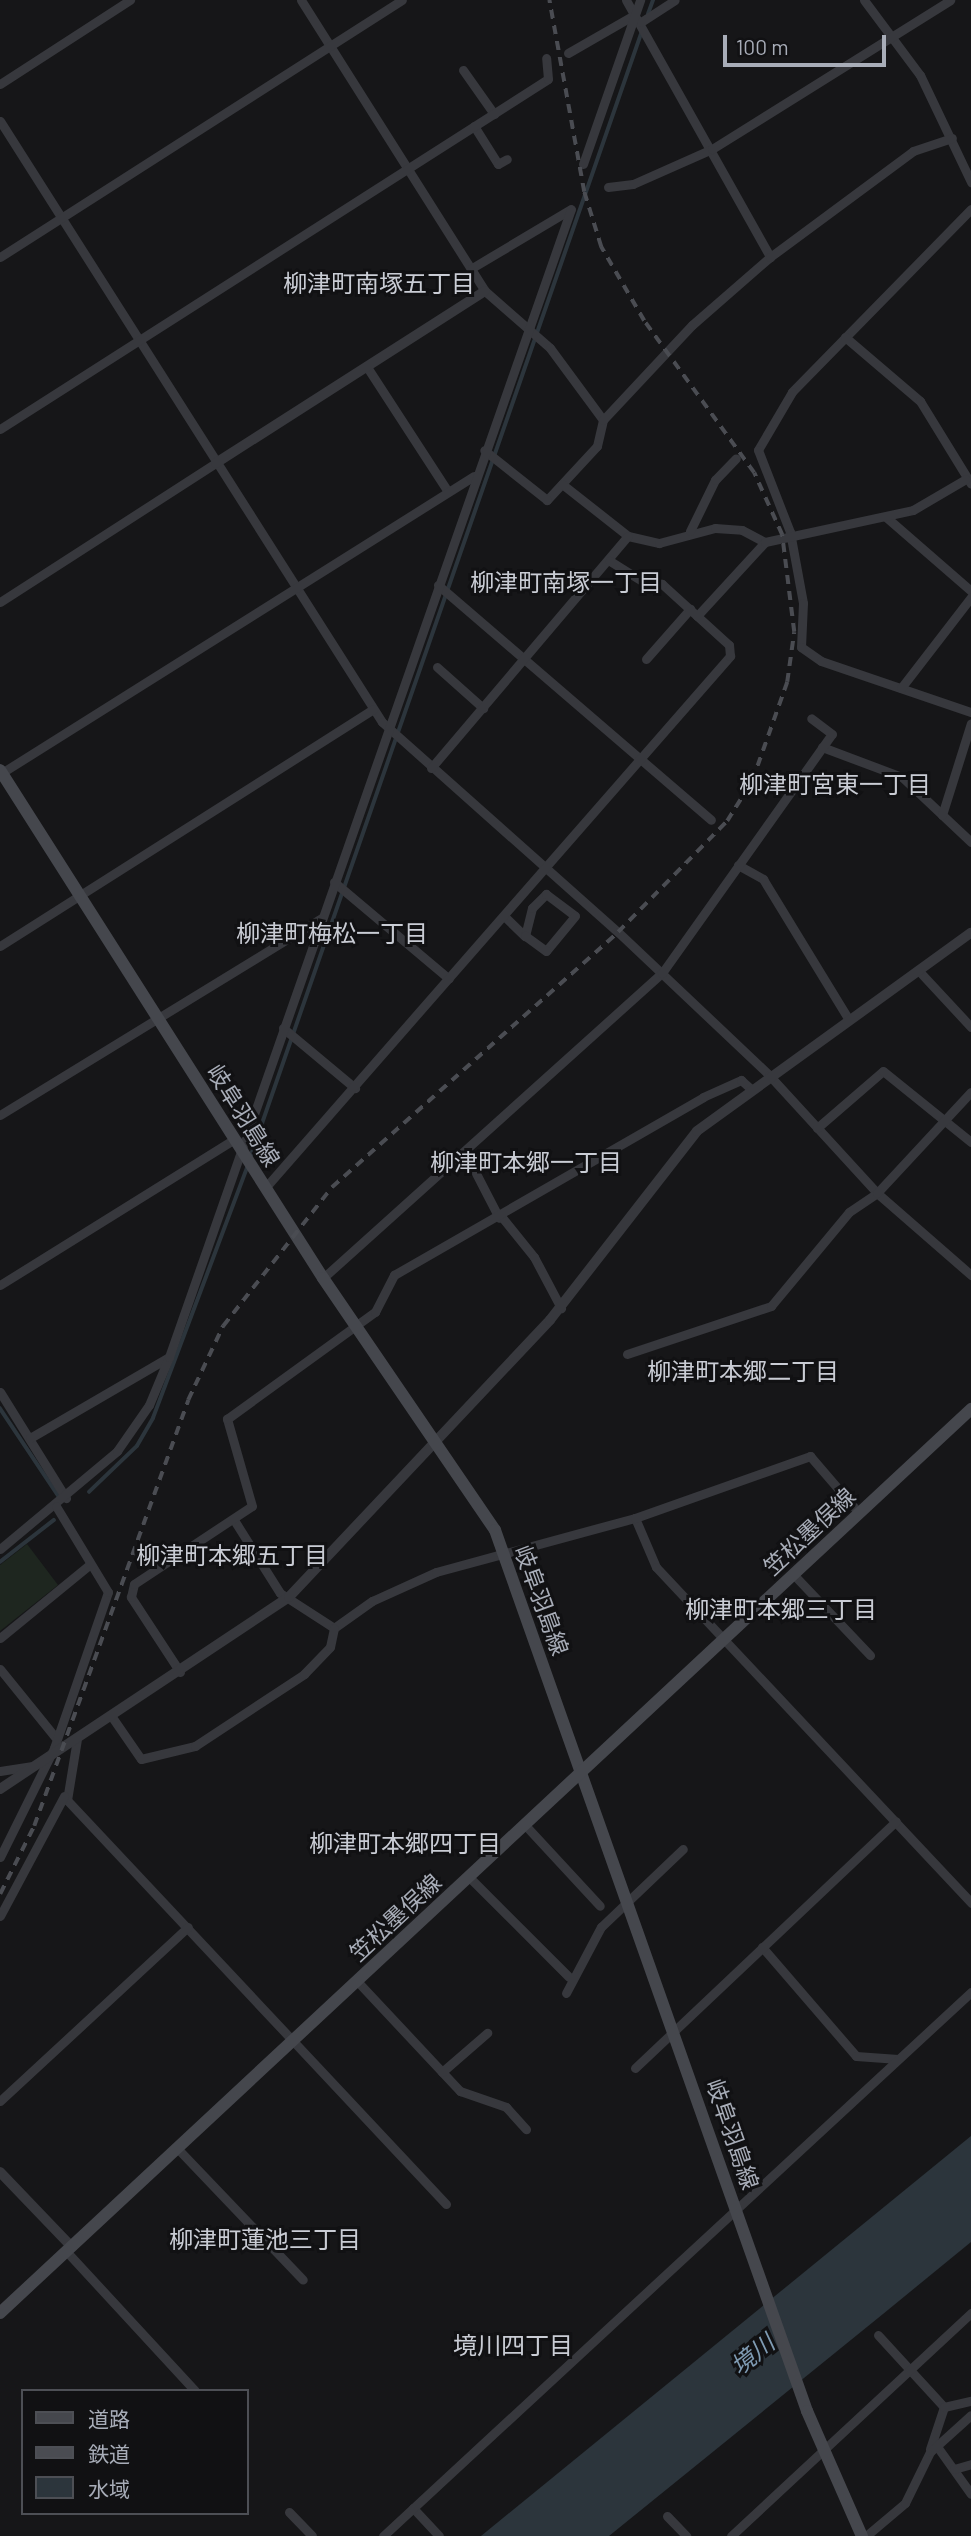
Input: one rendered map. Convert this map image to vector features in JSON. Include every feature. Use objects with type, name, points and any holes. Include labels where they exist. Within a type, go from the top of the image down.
[{"type":"main road","name":"岐阜羽島線","points":[[1,772],[323,1278],[439,1440],[485,1510],[630,1898],[807,2411],[864,2536]]},
{"type":"main road","name":"笠松墨俣線","points":[[0,2313],[971,1409]]},
{"type":"street","points":[[0,84],[130,0]]},
{"type":"street","points":[[301,0],[485,291],[528,326],[603,420]]},
{"type":"street","points":[[0,257],[402,0]]},
{"type":"street","points":[[626,0],[712,149],[770,257]]},
{"type":"street","points":[[583,164],[638,19],[640,0]]},
{"type":"street","points":[[568,53],[675,0]]},
{"type":"street","points":[[864,0],[888,38],[920,75],[971,182]]},
{"type":"street","points":[[607,187],[633,184],[712,149],[950,0]]},
{"type":"street","points":[[0,429],[548,79],[546,58]]},
{"type":"street","points":[[463,71],[494,114]]},
{"type":"street","points":[[0,121],[388,729],[662,973],[769,1075],[877,1193],[971,1275]]},
{"type":"street","points":[[474,126],[498,164],[507,159]]},
{"type":"street","points":[[484,450],[547,500],[597,446],[603,420],[692,325],[770,257],[913,150],[952,138]]},
{"type":"street","points":[[0,1549],[66,1498],[136,1426],[169,1357],[237,1144],[283,1028],[474,476],[571,209],[472,268]]},
{"type":"street","points":[[971,209],[792,393],[758,450],[790,532],[803,603],[801,646],[821,661],[971,712]]},
{"type":"street","points":[[0,601],[485,291]]},
{"type":"street","points":[[646,659],[765,542],[790,532],[886,517],[912,510],[969,481],[920,401],[845,337]]},
{"type":"street","points":[[367,367],[447,490]]},
{"type":"street","points":[[690,531],[715,480],[736,458]]},
{"type":"street","points":[[1,772],[447,490],[474,476]]},
{"type":"street","points":[[562,484],[628,536],[659,542],[690,531],[742,530],[765,542]]},
{"type":"street","points":[[886,517],[971,594],[901,688]]},
{"type":"street","points":[[431,768],[610,561],[628,536]]},
{"type":"street","points":[[265,1188],[730,656],[729,645],[662,584],[642,581],[610,561]]},
{"type":"street","points":[[438,584],[527,658],[711,820]]},
{"type":"street","points":[[437,667],[483,708]]},
{"type":"street","points":[[0,946],[373,709]]},
{"type":"street","points":[[323,1278],[662,973],[832,734],[811,718]]},
{"type":"street","points":[[942,814],[971,723]]},
{"type":"street","points":[[822,747],[902,776],[971,842]]},
{"type":"street","points":[[738,865],[763,879],[849,1020]]},
{"type":"street","points":[[334,882],[449,978]]},
{"type":"street","points":[[504,916],[525,936],[546,951],[575,916],[546,894],[532,908],[525,936]]},
{"type":"street","points":[[0,1115],[322,918]]},
{"type":"street","points":[[0,1789],[180,1672],[289,1597],[561,1308],[677,1153],[750,1088],[971,933]]},
{"type":"street","points":[[918,970],[971,1027]]},
{"type":"street","points":[[283,1028],[355,1088]]},
{"type":"street","points":[[817,1128],[883,1071],[971,1142]]},
{"type":"street","points":[[180,1672],[131,1597],[134,1584],[234,1520],[251,1506],[227,1419],[375,1312],[394,1275],[500,1217],[703,1097],[741,1080],[750,1088]]},
{"type":"street","points":[[627,1354],[771,1306],[849,1212],[877,1193],[971,1092]]},
{"type":"street","points":[[0,1285],[237,1144]]},
{"type":"street","points":[[465,1152],[500,1217],[534,1257],[561,1308]]},
{"type":"street","points":[[30,1438],[169,1357]]},
{"type":"street","points":[[0,1392],[66,1498]]},
{"type":"street","points":[[112,1717],[141,1759],[195,1746],[304,1674],[330,1647],[334,1628],[404,1585],[635,1518],[810,1456],[859,1513]]},
{"type":"street","points":[[0,1857],[49,1757],[108,1592],[88,1566],[56,1506]]},
{"type":"street","points":[[635,1518],[656,1567],[971,1903]]},
{"type":"street","points":[[234,1520],[280,1593],[334,1628]]},
{"type":"street","points":[[0,1638],[88,1566]]},
{"type":"street","points":[[793,1574],[870,1655]]},
{"type":"street","points":[[0,1669],[55,1737]]},
{"type":"street","points":[[0,1916],[64,1796],[77,1738]]},
{"type":"street","points":[[0,1771],[36,1766]]},
{"type":"street","points":[[64,1796],[295,2038],[446,2204]]},
{"type":"street","points":[[635,2068],[896,1821]]},
{"type":"street","points":[[525,1825],[600,1906]]},
{"type":"street","points":[[566,1993],[569,1977],[601,1927],[683,1849]]},
{"type":"street","points":[[469,1877],[569,1977]]},
{"type":"street","points":[[0,2101],[188,1927]]},
{"type":"street","points":[[762,1947],[856,2056],[898,2059]]},
{"type":"street","points":[[357,1981],[460,2091],[506,2107],[526,2129]]},
{"type":"street","points":[[383,2536],[971,1992]]},
{"type":"street","points":[[442,2072],[486,2033]]},
{"type":"street","points":[[177,2148],[303,2280]]},
{"type":"street","points":[[0,2172],[193,2389]]},
{"type":"street","points":[[731,2536],[971,2313]]},
{"type":"street","points":[[878,2335],[944,2407]]},
{"type":"street","points":[[944,2407],[971,2402]]},
{"type":"street","points":[[864,2536],[905,2503],[933,2449],[944,2407]]},
{"type":"street","points":[[933,2449],[971,2415]]},
{"type":"street","points":[[933,2449],[954,2469],[971,2494]]},
{"type":"street","points":[[954,2469],[971,2464]]},
{"type":"street","points":[[413,2508],[439,2536]]},
{"type":"street","points":[[289,2512],[312,2536]]},
{"type":"street","points":[[667,2516],[686,2536]]},
{"type":"shaded area","points":[[27,1544],[58,1585],[0,1631],[0,1565]]},
{"type":"water","name":"境川","points":[[971,2136],[971,2242],[883,2314],[609,2536],[481,2536]]},
{"type":"waterway","points":[[648,14],[653,0]]},
{"type":"waterway","points":[[250,1158],[642,31]]},
{"type":"waterway","points":[[89,1492],[137,1446],[153,1418],[248,1165]]},
{"type":"waterway","points":[[0,1408],[58,1495]]},
{"type":"waterway","points":[[0,1562],[54,1520]]},
{"type":"railway","points":[[0,1894],[34,1826],[188,1400],[223,1326],[332,1187],[618,932],[727,821],[752,781],[787,682],[794,632],[782,535],[754,473],[644,321],[601,247],[584,192],[549,0]]},
{"type":"district","name":"柳津町南塚五丁目","points":[[379,283]]},
{"type":"district","name":"柳津町南塚一丁目","points":[[566,582]]},
{"type":"district","name":"柳津町宮東一丁目","points":[[835,784]]},
{"type":"district","name":"柳津町梅松一丁目","points":[[332,933]]},
{"type":"district","name":"柳津町本郷一丁目","points":[[526,1162]]},
{"type":"district","name":"柳津町本郷二丁目","points":[[743,1371]]},
{"type":"district","name":"柳津町本郷五丁目","points":[[232,1555]]},
{"type":"district","name":"柳津町本郷三丁目","points":[[781,1609]]},
{"type":"district","name":"柳津町本郷四丁目","points":[[405,1843]]},
{"type":"district","name":"柳津町蓮池三丁目","points":[[265,2239]]},
{"type":"district","name":"境川四丁目","points":[[513,2345]]}]
